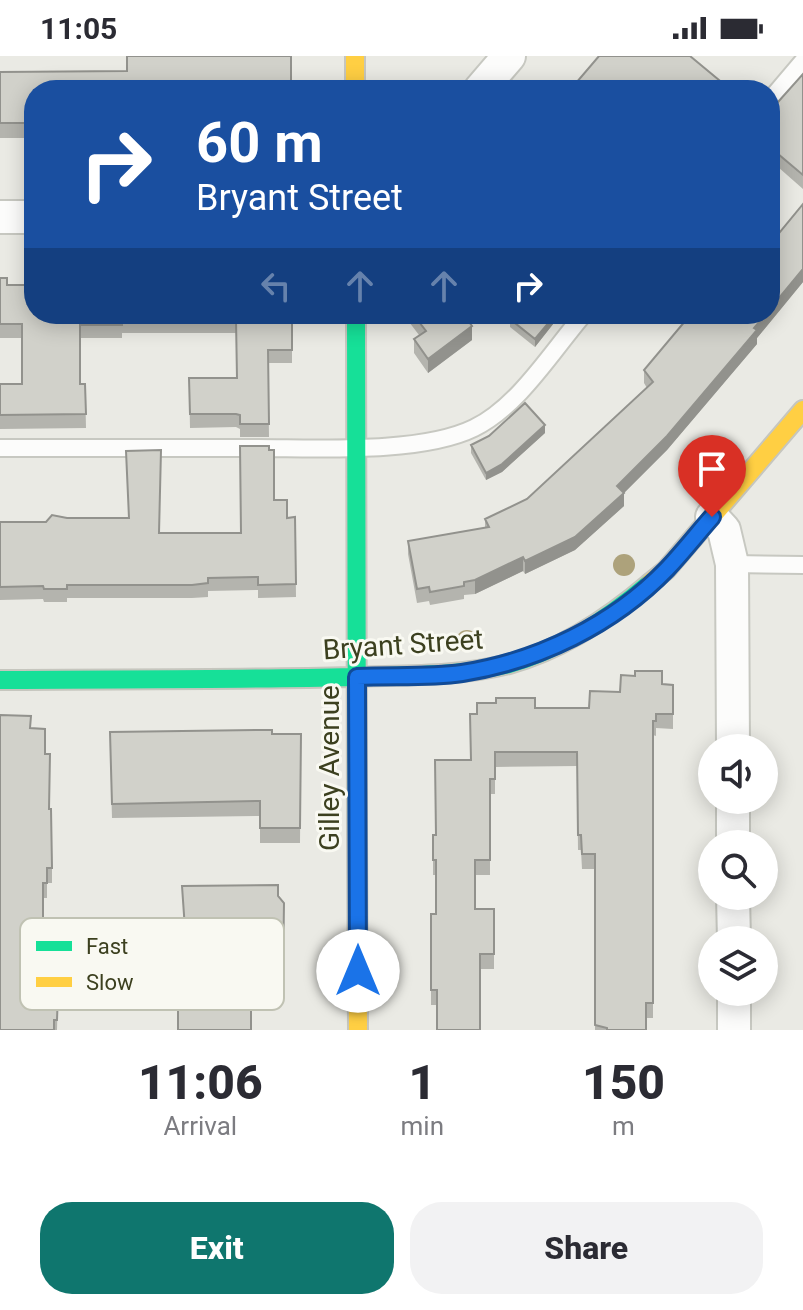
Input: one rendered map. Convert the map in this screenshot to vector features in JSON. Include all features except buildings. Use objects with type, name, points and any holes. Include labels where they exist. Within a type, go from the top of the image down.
[{"type":"street","points":[[355,56],[355,80]]},
{"type":"street","points":[[489,80],[509,56]]},
{"type":"street","points":[[0,217],[24,217]]},
{"type":"street","name":"Gilley Avenue","points":[[356,324],[358,1030]]},
{"type":"street","name":"Bryant Street","points":[[0,680],[357,677],[459,673],[508,664],[552,649],[625,604],[656,579],[803,410]]},
{"type":"street","points":[[712,517],[724,530],[732,564],[733,734]]},
{"type":"street","points":[[734,1006],[734,1030]]},
{"type":"lane","points":[[780,88],[803,61]]},
{"type":"lane","points":[[0,448],[358,447],[419,443],[449,437],[476,427],[525,386],[576,324]]},
{"type":"lane","points":[[732,564],[803,565]]},
{"type":"traffic: fast","points":[[356,324],[357,836]]},
{"type":"traffic: fast","points":[[0,680],[308,678],[470,671],[509,664],[566,641],[601,620],[650,583]]},
{"type":"traffic: slow","points":[[355,56],[355,80]]},
{"type":"traffic: slow","points":[[650,583],[666,570],[803,410]]},
{"type":"traffic: slow","points":[[357,836],[358,1030]]},
{"type":"route","points":[[358,971],[357,677],[459,673],[508,664],[552,649],[625,604],[666,570],[712,517]]}]
